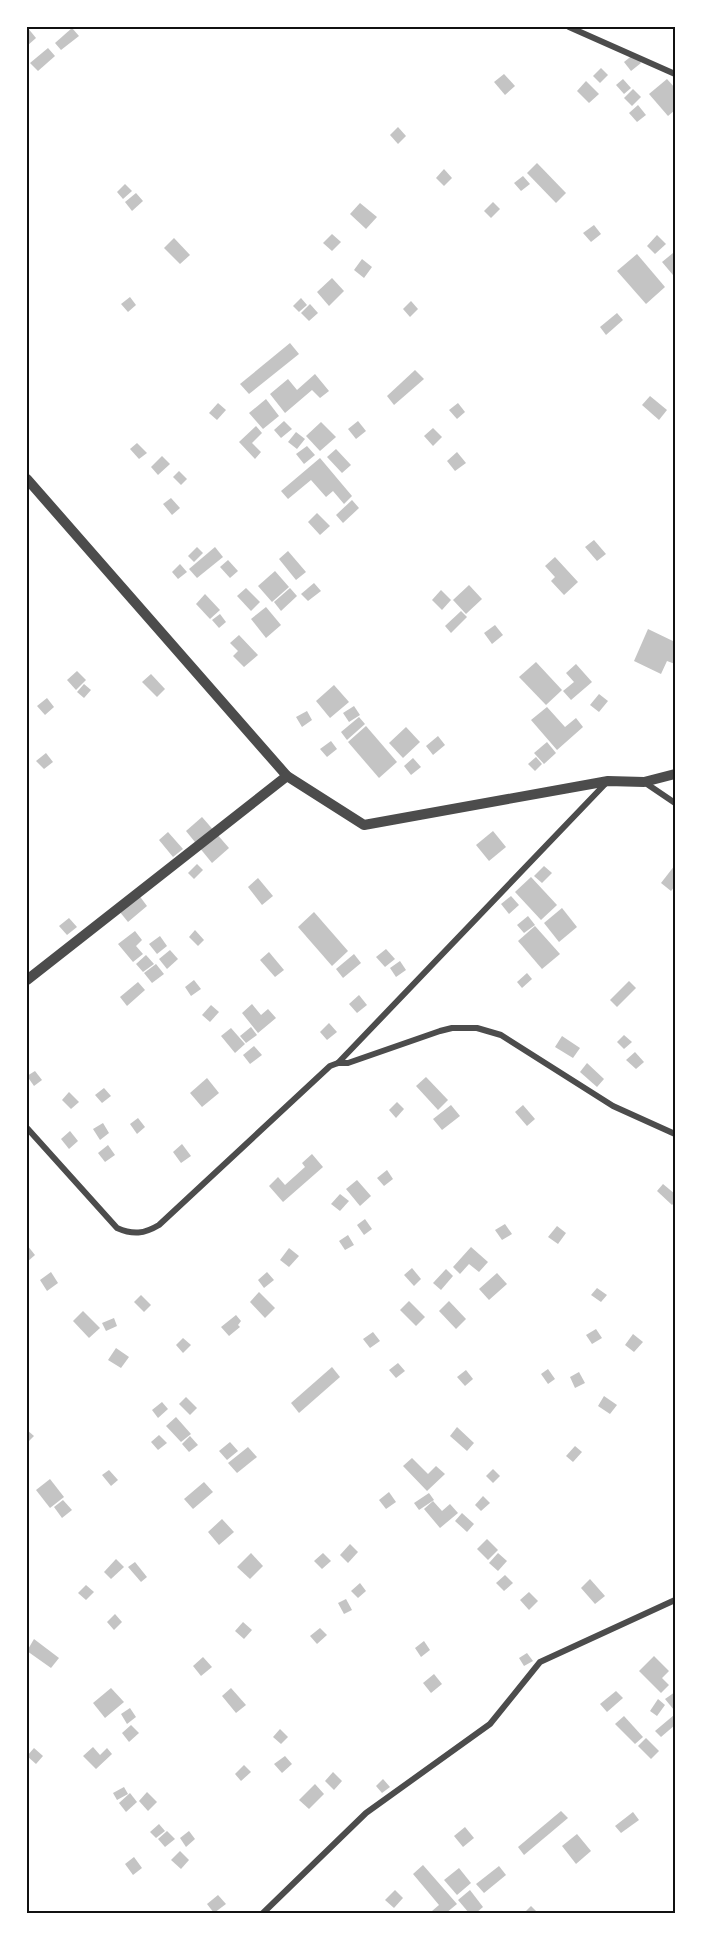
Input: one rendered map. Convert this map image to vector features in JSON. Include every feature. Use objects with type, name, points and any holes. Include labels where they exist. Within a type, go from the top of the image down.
[{"type":"street","points":[[569,27],[675,74]]},
{"type":"street","points":[[27,478],[286,776],[363,825],[608,781],[644,782],[675,774]]},
{"type":"street","points":[[27,980],[286,776]]},
{"type":"street","points":[[27,1128],[117,1228],[139,1233],[159,1226],[324,1072],[338,1063],[608,781]]},
{"type":"street","points":[[644,782],[675,803]]},
{"type":"street","points":[[338,1063],[348,1063],[440,1031],[452,1028],[477,1028],[501,1035],[613,1106],[675,1134]]},
{"type":"street","points":[[263,1913],[366,1813],[490,1724],[540,1662],[675,1600]]},
{"type":"building","points":[[27,27],[36,38],[27,46]]},
{"type":"building","points":[[72,28],[79,36],[61,50],[55,43]]},
{"type":"building","points":[[48,48],[55,56],[38,71],[30,63]]},
{"type":"building","points":[[634,54],[641,63],[631,71],[624,62]]},
{"type":"building","points":[[601,68],[608,75],[600,83],[593,76]]},
{"type":"building","points":[[504,74],[515,86],[505,95],[494,82]]},
{"type":"building","points":[[623,79],[631,88],[624,94],[616,85]]},
{"type":"building","points":[[667,79],[675,88],[675,110],[668,116],[649,94]]},
{"type":"building","points":[[586,81],[599,94],[589,103],[577,91]]},
{"type":"building","points":[[633,89],[641,97],[632,106],[624,98]]},
{"type":"building","points":[[638,105],[646,115],[637,122],[629,113]]},
{"type":"building","points":[[398,127],[406,136],[398,144],[390,135]]},
{"type":"building","points":[[537,163],[566,193],[556,203],[527,173]]},
{"type":"building","points":[[444,169],[452,178],[444,186],[436,178]]},
{"type":"building","points":[[523,176],[530,184],[521,191],[514,183]]},
{"type":"building","points":[[125,184],[132,191],[123,199],[117,192]]},
{"type":"building","points":[[136,193],[143,201],[132,211],[125,202]]},
{"type":"building","points":[[493,202],[500,209],[491,218],[484,211]]},
{"type":"building","points":[[360,203],[377,217],[366,229],[350,214]]},
{"type":"building","points":[[594,225],[601,234],[591,242],[583,233]]},
{"type":"building","points":[[332,234],[341,242],[332,251],[323,243]]},
{"type":"building","points":[[657,235],[666,244],[655,254],[647,246]]},
{"type":"building","points":[[174,238],[190,255],[180,264],[164,248]]},
{"type":"building","points":[[673,253],[675,273],[673,275],[662,262]]},
{"type":"building","points":[[637,254],[665,287],[646,304],[617,271]]},
{"type":"building","points":[[362,259],[372,267],[364,278],[354,270]]},
{"type":"building","points":[[332,278],[344,291],[329,306],[317,292]]},
{"type":"building","points":[[130,297],[136,305],[128,312],[121,304]]},
{"type":"building","points":[[301,298],[307,305],[299,312],[293,306]]},
{"type":"building","points":[[411,301],[418,309],[410,317],[403,309]]},
{"type":"building","points":[[310,304],[318,313],[309,321],[301,313]]},
{"type":"building","points":[[617,313],[623,320],[606,335],[600,327]]},
{"type":"building","points":[[290,343],[299,354],[249,394],[240,384]]},
{"type":"building","points":[[415,370],[424,379],[394,405],[387,396]]},
{"type":"building","points":[[315,374],[329,391],[320,398],[312,390],[285,413],[270,394],[288,379],[297,390]]},
{"type":"building","points":[[650,396],[667,410],[659,420],[642,405]]},
{"type":"building","points":[[266,399],[279,416],[263,429],[249,413]]},
{"type":"building","points":[[218,403],[226,410],[217,420],[209,413]]},
{"type":"building","points":[[458,403],[465,412],[457,419],[449,410]]},
{"type":"building","points":[[284,421],[292,429],[281,438],[274,430]]},
{"type":"building","points":[[358,421],[366,431],[356,439],[348,429]]},
{"type":"building","points":[[321,422],[336,437],[320,451],[306,436]]},
{"type":"building","points":[[256,426],[262,433],[252,443],[261,452],[255,459],[239,442]]},
{"type":"building","points":[[433,428],[442,437],[433,446],[424,436]]},
{"type":"building","points":[[296,432],[305,439],[297,449],[288,442]]},
{"type":"building","points":[[137,443],[147,453],[139,459],[130,449]]},
{"type":"building","points":[[307,446],[315,455],[304,464],[296,454]]},
{"type":"building","points":[[336,449],[351,465],[342,473],[327,457]]},
{"type":"building","points":[[457,452],[466,463],[455,471],[447,461]]},
{"type":"building","points":[[162,456],[170,464],[158,475],[151,467]]},
{"type":"building","points":[[320,458],[352,496],[344,504],[333,491],[326,497],[311,480],[288,499],[281,491]]},
{"type":"building","points":[[179,471],[187,479],[181,485],[173,477]]},
{"type":"building","points":[[171,498],[180,508],[172,515],[163,504]]},
{"type":"building","points":[[352,500],[359,508],[343,523],[336,515]]},
{"type":"building","points":[[317,513],[330,526],[320,535],[308,522]]},
{"type":"building","points":[[594,540],[606,554],[597,561],[585,547]]},
{"type":"building","points":[[197,547],[203,553],[194,562],[188,556]]},
{"type":"building","points":[[215,547],[223,557],[197,578],[189,569]]},
{"type":"building","points":[[288,551],[306,572],[296,580],[279,559]]},
{"type":"building","points":[[555,557],[578,582],[564,595],[551,581],[555,577],[545,566]]},
{"type":"building","points":[[228,560],[238,571],[230,578],[220,567]]},
{"type":"building","points":[[180,564],[187,572],[178,579],[172,572]]},
{"type":"building","points":[[275,571],[289,587],[272,602],[258,586]]},
{"type":"building","points":[[314,583],[321,591],[308,601],[301,594]]},
{"type":"building","points":[[469,585],[482,599],[466,614],[453,600]]},
{"type":"building","points":[[246,588],[260,602],[251,611],[237,596]]},
{"type":"building","points":[[290,588],[297,596],[281,611],[274,602]]},
{"type":"building","points":[[441,590],[451,600],[442,610],[432,600]]},
{"type":"building","points":[[205,594],[220,610],[210,619],[196,604]]},
{"type":"building","points":[[266,607],[281,625],[266,638],[251,619]]},
{"type":"building","points":[[461,611],[467,617],[451,633],[445,626]]},
{"type":"building","points":[[220,614],[226,622],[219,628],[212,620]]},
{"type":"building","points":[[495,625],[503,635],[492,644],[484,633]]},
{"type":"building","points":[[648,629],[675,642],[675,664],[667,661],[661,674],[634,661]]},
{"type":"building","points":[[239,635],[258,655],[244,667],[233,656],[238,651],[230,643]]},
{"type":"building","points":[[536,662],[562,690],[546,705],[519,677]]},
{"type":"building","points":[[576,664],[592,682],[571,700],[563,691],[574,682],[566,673]]},
{"type":"building","points":[[77,671],[86,680],[76,690],[67,680]]},
{"type":"building","points":[[151,674],[165,689],[157,697],[142,682]]},
{"type":"building","points":[[84,684],[91,690],[84,698],[77,692]]},
{"type":"building","points":[[334,685],[349,702],[330,718],[316,701]]},
{"type":"building","points":[[599,694],[608,701],[599,712],[590,705]]},
{"type":"building","points":[[47,698],[54,707],[45,715],[37,706]]},
{"type":"building","points":[[354,706],[360,715],[349,722],[343,713]]},
{"type":"building","points":[[547,707],[565,727],[576,718],[583,727],[557,750],[531,720]]},
{"type":"building","points":[[307,711],[312,720],[302,727],[296,717]]},
{"type":"building","points":[[359,717],[365,724],[347,740],[341,732]]},
{"type":"building","points":[[366,726],[397,762],[379,778],[348,742]]},
{"type":"building","points":[[406,727],[420,742],[403,758],[389,743]]},
{"type":"building","points":[[438,736],[445,745],[433,755],[426,746]]},
{"type":"building","points":[[331,741],[337,749],[327,757],[320,749]]},
{"type":"building","points":[[547,742],[556,753],[544,764],[534,753]]},
{"type":"building","points":[[46,753],[53,762],[44,769],[36,761]]},
{"type":"building","points":[[536,757],[542,764],[535,771],[528,764]]},
{"type":"building","points":[[413,758],[421,767],[411,775],[404,766]]},
{"type":"building","points":[[202,817],[229,848],[212,863],[186,831]]},
{"type":"building","points":[[493,831],[506,847],[489,861],[476,845]]},
{"type":"building","points":[[168,832],[183,849],[173,857],[159,840]]},
{"type":"building","points":[[197,864],[203,870],[194,879],[188,873]]},
{"type":"building","points":[[675,865],[675,886],[671,891],[661,883]]},
{"type":"building","points":[[544,866],[552,873],[542,883],[534,876]]},
{"type":"building","points":[[531,877],[557,905],[541,920],[515,892]]},
{"type":"building","points":[[258,878],[273,896],[262,905],[248,887]]},
{"type":"building","points":[[135,890],[147,906],[128,922],[115,906]]},
{"type":"building","points":[[511,896],[519,905],[509,914],[501,904]]},
{"type":"building","points":[[562,908],[577,927],[559,942],[544,923]]},
{"type":"building","points":[[314,912],[348,951],[332,966],[298,927]]},
{"type":"building","points":[[528,916],[535,925],[524,933],[517,925]]},
{"type":"building","points":[[69,918],[77,927],[67,935],[59,926]]},
{"type":"building","points":[[535,926],[560,954],[542,969],[518,941]]},
{"type":"building","points":[[195,930],[204,940],[198,946],[189,937]]},
{"type":"building","points":[[135,931],[142,940],[136,946],[143,954],[133,962],[118,944]]},
{"type":"building","points":[[160,936],[167,946],[157,954],[149,944]]},
{"type":"building","points":[[386,949],[395,959],[385,967],[376,957]]},
{"type":"building","points":[[170,950],[178,959],[167,969],[159,959]]},
{"type":"building","points":[[269,952],[284,970],[275,977],[260,960]]},
{"type":"building","points":[[354,954],[361,963],[343,978],[336,969]]},
{"type":"building","points":[[146,955],[154,964],[143,972],[136,964]]},
{"type":"building","points":[[400,961],[406,970],[396,977],[390,968]]},
{"type":"building","points":[[156,964],[164,974],[152,983],[144,973]]},
{"type":"building","points":[[527,973],[532,979],[522,988],[517,982]]},
{"type":"building","points":[[194,980],[201,989],[191,996],[185,987]]},
{"type":"building","points":[[629,981],[636,988],[617,1007],[610,1000]]},
{"type":"building","points":[[138,982],[145,990],[127,1006],[120,997]]},
{"type":"building","points":[[359,995],[367,1005],[357,1013],[349,1004]]},
{"type":"building","points":[[252,1004],[261,1015],[268,1009],[276,1018],[258,1033],[242,1013]]},
{"type":"building","points":[[211,1005],[219,1012],[210,1022],[202,1015]]},
{"type":"building","points":[[329,1023],[337,1032],[327,1040],[320,1032]]},
{"type":"building","points":[[251,1027],[257,1035],[246,1043],[240,1036]]},
{"type":"building","points":[[231,1028],[245,1044],[235,1053],[221,1036]]},
{"type":"building","points":[[624,1035],[632,1042],[624,1049],[617,1042]]},
{"type":"building","points":[[562,1036],[580,1048],[573,1058],[555,1047]]},
{"type":"building","points":[[254,1046],[262,1055],[250,1064],[243,1055]]},
{"type":"building","points":[[635,1052],[644,1062],[636,1069],[626,1060]]},
{"type":"building","points":[[587,1063],[604,1079],[597,1087],[580,1072]]},
{"type":"building","points":[[35,1071],[42,1080],[34,1086],[27,1076]]},
{"type":"building","points":[[426,1077],[448,1100],[438,1110],[416,1086]]},
{"type":"building","points":[[207,1078],[219,1093],[202,1107],[190,1093]]},
{"type":"building","points":[[104,1088],[111,1096],[102,1103],[95,1095]]},
{"type":"building","points":[[69,1092],[79,1102],[71,1109],[62,1100]]},
{"type":"building","points":[[397,1102],[404,1109],[396,1118],[389,1110]]},
{"type":"building","points":[[451,1105],[460,1116],[442,1130],[433,1119]]},
{"type":"building","points":[[523,1105],[535,1119],[527,1126],[515,1112]]},
{"type":"building","points":[[138,1118],[145,1127],[137,1134],[130,1124]]},
{"type":"building","points":[[103,1123],[109,1133],[100,1140],[93,1129]]},
{"type":"building","points":[[70,1131],[78,1141],[69,1149],[61,1139]]},
{"type":"building","points":[[182,1144],[191,1156],[181,1163],[173,1152]]},
{"type":"building","points":[[108,1145],[115,1155],[105,1162],[98,1153]]},
{"type":"building","points":[[312,1154],[323,1167],[283,1202],[269,1186],[278,1177],[285,1185],[305,1167],[302,1163]]},
{"type":"building","points":[[387,1170],[393,1179],[384,1186],[377,1178]]},
{"type":"building","points":[[357,1180],[371,1196],[360,1206],[346,1189]]},
{"type":"building","points":[[663,1184],[675,1194],[675,1202],[672,1205],[657,1191]]},
{"type":"building","points":[[340,1194],[349,1201],[340,1211],[331,1204]]},
{"type":"building","points":[[365,1219],[372,1229],[364,1235],[357,1225]]},
{"type":"building","points":[[505,1224],[512,1234],[502,1240],[495,1230]]},
{"type":"building","points":[[557,1226],[566,1233],[558,1244],[548,1237]]},
{"type":"building","points":[[348,1235],[354,1245],[345,1250],[339,1241]]},
{"type":"building","points":[[27,1245],[35,1255],[27,1262]]},
{"type":"building","points":[[471,1247],[488,1262],[479,1272],[469,1264],[460,1274],[453,1267]]},
{"type":"building","points":[[289,1248],[299,1256],[289,1267],[280,1260]]},
{"type":"building","points":[[412,1268],[421,1279],[414,1286],[404,1275]]},
{"type":"building","points":[[446,1269],[453,1276],[441,1290],[433,1283]]},
{"type":"building","points":[[51,1272],[58,1283],[47,1291],[40,1280]]},
{"type":"building","points":[[267,1272],[274,1280],[264,1288],[258,1280]]},
{"type":"building","points":[[497,1273],[507,1284],[489,1300],[479,1289]]},
{"type":"building","points":[[597,1288],[607,1295],[601,1302],[591,1295]]},
{"type":"building","points":[[259,1292],[275,1308],[265,1318],[250,1302]]},
{"type":"building","points":[[141,1295],[151,1305],[144,1312],[134,1302]]},
{"type":"building","points":[[409,1301],[425,1317],[416,1326],[400,1310]]},
{"type":"building","points":[[449,1301],[466,1319],[456,1329],[439,1311]]},
{"type":"building","points":[[83,1311],[100,1328],[89,1338],[73,1321]]},
{"type":"building","points":[[236,1315],[241,1321],[238,1325],[240,1327],[229,1336],[221,1327]]},
{"type":"building","points":[[114,1318],[117,1326],[106,1331],[102,1323]]},
{"type":"building","points":[[596,1329],[602,1338],[592,1344],[586,1335]]},
{"type":"building","points":[[373,1332],[380,1341],[370,1348],[363,1339]]},
{"type":"building","points":[[633,1334],[643,1342],[634,1352],[625,1345]]},
{"type":"building","points":[[183,1338],[191,1345],[183,1353],[176,1345]]},
{"type":"building","points":[[116,1348],[129,1357],[121,1368],[108,1360]]},
{"type":"building","points":[[398,1363],[405,1371],[396,1378],[389,1370]]},
{"type":"building","points":[[332,1367],[340,1377],[299,1413],[291,1403]]},
{"type":"building","points":[[548,1369],[555,1379],[548,1384],[541,1374]]},
{"type":"building","points":[[466,1370],[473,1379],[465,1386],[457,1377]]},
{"type":"building","points":[[579,1372],[585,1383],[575,1388],[570,1377]]},
{"type":"building","points":[[604,1396],[617,1405],[610,1414],[598,1406]]},
{"type":"building","points":[[186,1397],[197,1408],[190,1415],[179,1404]]},
{"type":"building","points":[[162,1402],[168,1409],[158,1418],[152,1410]]},
{"type":"building","points":[[176,1417],[191,1434],[181,1442],[166,1426]]},
{"type":"building","points":[[457,1427],[474,1443],[467,1451],[450,1436]]},
{"type":"building","points":[[27,1430],[34,1436],[27,1443]]},
{"type":"building","points":[[159,1435],[167,1443],[158,1450],[151,1442]]},
{"type":"building","points":[[190,1436],[198,1445],[189,1452],[182,1444]]},
{"type":"building","points":[[230,1442],[238,1451],[227,1460],[219,1451]]},
{"type":"building","points":[[575,1446],[582,1452],[573,1462],[566,1456]]},
{"type":"building","points":[[248,1447],[257,1457],[237,1473],[228,1463]]},
{"type":"building","points":[[412,1458],[428,1474],[436,1466],[445,1474],[427,1491],[403,1466]]},
{"type":"building","points":[[493,1469],[500,1476],[493,1483],[486,1476]]},
{"type":"building","points":[[109,1470],[118,1480],[111,1486],[102,1475]]},
{"type":"building","points":[[50,1479],[64,1497],[50,1508],[36,1490]]},
{"type":"building","points":[[204,1482],[213,1492],[193,1509],[184,1499]]},
{"type":"building","points":[[389,1492],[396,1502],[386,1509],[379,1500]]},
{"type":"building","points":[[429,1493],[434,1500],[419,1510],[414,1503]]},
{"type":"building","points":[[483,1496],[490,1503],[481,1511],[475,1505]]},
{"type":"building","points":[[63,1500],[72,1510],[62,1518],[54,1507]]},
{"type":"building","points":[[433,1501],[442,1511],[450,1504],[458,1513],[440,1528],[424,1509]]},
{"type":"building","points":[[462,1513],[474,1524],[467,1532],[455,1521]]},
{"type":"building","points":[[222,1519],[234,1532],[219,1545],[208,1532]]},
{"type":"building","points":[[487,1539],[498,1550],[488,1560],[477,1549]]},
{"type":"building","points":[[350,1544],[358,1552],[348,1563],[340,1555]]},
{"type":"building","points":[[251,1553],[263,1566],[250,1579],[237,1567]]},
{"type":"building","points":[[323,1553],[331,1561],[322,1569],[314,1561]]},
{"type":"building","points":[[498,1553],[507,1561],[498,1571],[489,1563]]},
{"type":"building","points":[[116,1559],[124,1567],[111,1579],[104,1572]]},
{"type":"building","points":[[135,1562],[147,1577],[141,1582],[128,1567]]},
{"type":"building","points":[[505,1575],[513,1583],[504,1591],[496,1583]]},
{"type":"building","points":[[590,1579],[605,1596],[595,1604],[581,1588]]},
{"type":"building","points":[[360,1583],[366,1591],[358,1598],[351,1591]]},
{"type":"building","points":[[86,1585],[94,1592],[86,1600],[78,1593]]},
{"type":"building","points":[[529,1592],[538,1601],[529,1610],[520,1600]]},
{"type":"building","points":[[346,1599],[352,1610],[344,1614],[338,1603]]},
{"type":"building","points":[[115,1614],[122,1622],[114,1630],[107,1622]]},
{"type":"building","points":[[243,1622],[252,1630],[244,1639],[235,1631]]},
{"type":"building","points":[[320,1628],[327,1635],[317,1644],[310,1636]]},
{"type":"building","points":[[34,1639],[59,1658],[51,1668],[27,1651]]},
{"type":"building","points":[[424,1641],[430,1650],[421,1657],[415,1648]]},
{"type":"building","points":[[527,1653],[533,1661],[524,1666],[519,1658]]},
{"type":"building","points":[[654,1656],[669,1671],[662,1678],[669,1685],[661,1693],[639,1671]]},
{"type":"building","points":[[203,1657],[212,1667],[201,1676],[193,1666]]},
{"type":"building","points":[[434,1674],[442,1684],[431,1693],[423,1683]]},
{"type":"building","points":[[111,1688],[124,1702],[105,1718],[93,1703]]},
{"type":"building","points":[[231,1688],[246,1705],[236,1713],[222,1696]]},
{"type":"building","points":[[616,1691],[623,1698],[607,1712],[600,1704]]},
{"type":"building","points":[[675,1692],[675,1709],[674,1710],[665,1699]]},
{"type":"building","points":[[658,1699],[665,1705],[657,1716],[650,1711]]},
{"type":"building","points":[[130,1708],[136,1717],[127,1724],[121,1714]]},
{"type":"building","points":[[674,1715],[675,1725],[661,1737],[655,1731]]},
{"type":"building","points":[[624,1716],[643,1737],[635,1744],[615,1724]]},
{"type":"building","points":[[131,1725],[139,1733],[129,1742],[122,1733]]},
{"type":"building","points":[[280,1729],[288,1737],[281,1744],[273,1737]]},
{"type":"building","points":[[646,1738],[659,1751],[651,1759],[638,1746]]},
{"type":"building","points":[[93,1747],[100,1755],[107,1748],[112,1754],[96,1769],[83,1756]]},
{"type":"building","points":[[34,1748],[43,1756],[36,1764],[27,1756]]},
{"type":"building","points":[[285,1756],[292,1764],[282,1773],[274,1764]]},
{"type":"building","points":[[244,1765],[251,1772],[241,1781],[235,1774]]},
{"type":"building","points":[[333,1772],[342,1781],[334,1790],[325,1781]]},
{"type":"building","points":[[383,1779],[390,1787],[382,1793],[376,1786]]},
{"type":"building","points":[[315,1784],[324,1794],[309,1809],[299,1800]]},
{"type":"building","points":[[124,1787],[128,1794],[117,1800],[113,1793]]},
{"type":"building","points":[[147,1792],[157,1802],[148,1811],[139,1801]]},
{"type":"building","points":[[130,1793],[137,1802],[126,1812],[119,1803]]},
{"type":"building","points":[[561,1811],[568,1818],[524,1855],[518,1847]]},
{"type":"building","points":[[633,1812],[639,1820],[621,1833],[615,1826]]},
{"type":"building","points":[[159,1824],[165,1831],[156,1838],[150,1832]]},
{"type":"building","points":[[465,1827],[474,1838],[463,1847],[454,1836]]},
{"type":"building","points":[[167,1831],[175,1839],[165,1847],[158,1839]]},
{"type":"building","points":[[189,1831],[195,1839],[186,1847],[180,1838]]},
{"type":"building","points":[[577,1834],[591,1851],[576,1864],[562,1846]]},
{"type":"building","points":[[180,1851],[189,1860],[181,1869],[171,1860]]},
{"type":"building","points":[[134,1857],[142,1868],[133,1875],[125,1864]]},
{"type":"building","points":[[423,1865],[457,1904],[446,1913],[432,1911],[439,1905],[413,1874]]},
{"type":"building","points":[[499,1866],[506,1875],[484,1893],[476,1884]]},
{"type":"building","points":[[459,1868],[471,1883],[457,1895],[444,1880]]},
{"type":"building","points":[[395,1890],[403,1898],[394,1908],[385,1900]]},
{"type":"building","points":[[470,1890],[483,1907],[476,1913],[469,1913],[458,1900]]},
{"type":"building","points":[[218,1895],[226,1904],[214,1913],[207,1904]]},
{"type":"building","points":[[531,1906],[538,1913],[524,1913]]}]
